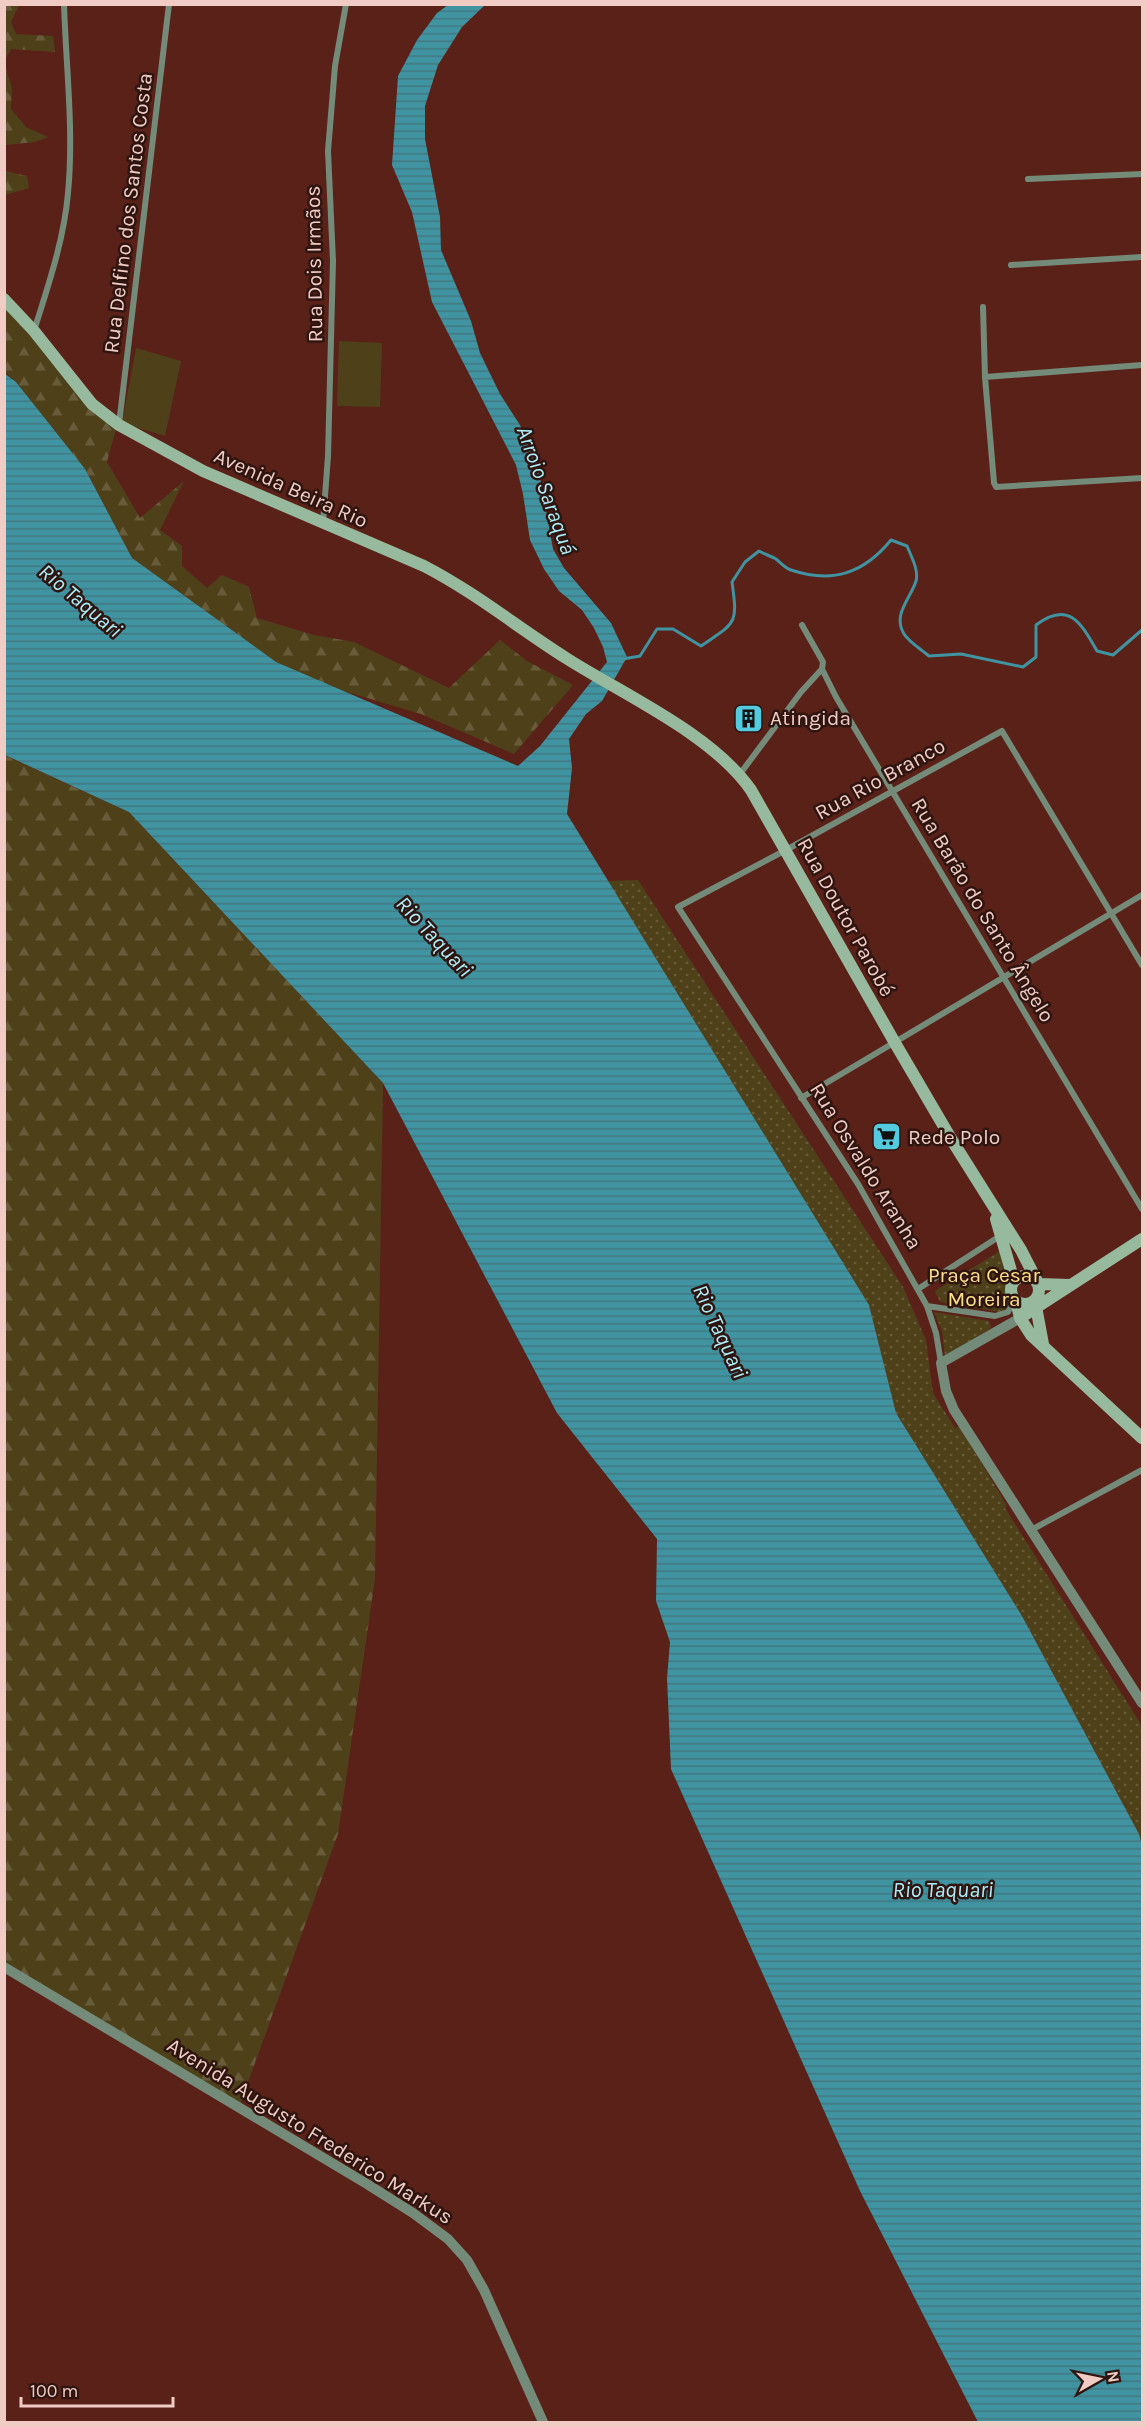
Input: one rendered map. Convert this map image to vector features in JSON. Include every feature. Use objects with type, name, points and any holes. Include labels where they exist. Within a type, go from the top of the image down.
[{"type":"main road","name":"Avenida Beira Rio","points":[[4,299],[34,331],[92,404],[119,425],[203,471],[454,581],[619,690]]},
{"type":"main road","name":"Rua Doutor Parobé","points":[[619,690],[696,738],[740,774],[786,850],[895,1044],[1021,1250],[1038,1282]]},
{"type":"main road","name":"Rua Doutor Parobé","points":[[993,1206],[1014,1281]]},
{"type":"main road","points":[[1020,1318],[1035,1305],[1143,1239]]},
{"type":"main road","points":[[1070,1285],[1038,1282],[1025,1275],[1014,1281],[1011,1290],[1020,1318],[1031,1335],[1143,1438]]},
{"type":"main road","points":[[1038,1282],[1039,1293],[1035,1305],[1043,1344]]},
{"type":"main road","points":[[1015,1300],[1022,1304],[1035,1305]]},
{"type":"street","points":[[34,331],[58,252],[68,193],[70,152],[64,4]]},
{"type":"street","name":"Rua Delfino dos Santos Costa","points":[[119,425],[169,4]]},
{"type":"street","name":"Rua Dois Irmãos","points":[[322,523],[328,456],[333,285],[328,151],[335,66],[346,4]]},
{"type":"street","points":[[1028,179],[1143,174]]},
{"type":"street","points":[[1011,266],[1143,257]]},
{"type":"street","points":[[983,307],[985,377],[996,487],[1143,478]]},
{"type":"street","points":[[985,377],[1143,365]]},
{"type":"street","name":"Rua Barão do Santo Ângelo","points":[[802,625],[823,662],[822,669],[1143,1209]]},
{"type":"street","points":[[740,774],[795,699],[822,669]]},
{"type":"street","name":"Rua Rio Branco","points":[[678,907],[1002,731],[1112,913]]},
{"type":"street","points":[[801,1098],[1143,895]]},
{"type":"street","name":"Rua Osvaldo Aranha","points":[[678,907],[858,1184],[927,1306],[936,1333],[946,1390],[954,1410],[1033,1529],[1143,1703]]},
{"type":"street","points":[[1112,913],[1143,965]]},
{"type":"street","points":[[918,1289],[1001,1236]]},
{"type":"street","points":[[927,1306],[1002,1315],[1008,1312],[1015,1300]]},
{"type":"street","points":[[941,1363],[1020,1318]]},
{"type":"street","points":[[1033,1529],[1143,1470]]},
{"type":"street","name":"Avenida Augusto Frederico Markus","points":[[4,1967],[347,2172],[413,2213],[448,2239],[467,2260],[484,2290],[543,2422]]},
{"type":"green space","points":[[5,4],[19,5],[11,22],[16,34],[53,36],[55,52],[11,49],[5,60]]},
{"type":"green space","points":[[4,62],[12,88],[11,109],[26,127],[48,137],[35,142],[5,145]]},
{"type":"green space","points":[[5,171],[27,176],[29,188],[5,195]]},
{"type":"green space","points":[[4,307],[116,429],[107,462],[140,518],[184,481],[160,530],[182,546],[182,566],[207,588],[222,575],[249,587],[257,618],[314,635],[354,642],[449,688],[500,640],[527,661],[573,685],[514,754],[421,714],[266,668],[132,558],[89,476],[16,382],[5,372]]},
{"type":"green space","points":[[339,341],[382,343],[380,407],[337,406]]},
{"type":"green space","points":[[136,348],[181,361],[165,436],[122,423]]},
{"type":"green space","points":[[4,755],[129,812],[383,1083],[375,1579],[338,1834],[239,2107],[5,1967]]},
{"type":"green space","points":[[638,880],[903,1287],[926,1340],[933,1393],[955,1428],[960,1426],[1007,1506],[1005,1508],[1142,1726],[1142,1845],[1139,1834],[1022,1616],[896,1413],[869,1305],[608,881]]},
{"type":"green space","name":"Praça Cesar Moreira","points":[[1000,1251],[1011,1306],[1000,1312],[940,1302],[935,1291]]},
{"type":"green space","points":[[934,1312],[989,1321],[991,1328],[945,1357],[942,1331]]},
{"type":"water","name":"Rio Taquari","points":[[448,5],[485,5],[462,27],[438,65],[425,106],[425,139],[440,217],[441,250],[471,321],[480,353],[500,394],[520,425],[538,467],[553,549],[564,568],[611,623],[627,657],[602,701],[586,714],[569,739],[572,768],[567,814],[869,1305],[896,1413],[1022,1616],[1139,1834],[1142,1845],[1142,2422],[978,2422],[860,2191],[671,1769],[667,1678],[670,1642],[656,1601],[657,1539],[557,1413],[383,1083],[129,812],[5,755],[4,373],[16,382],[85,469],[132,558],[276,662],[518,766],[540,746],[607,662],[594,628],[582,610],[559,591],[544,569],[530,540],[516,465],[432,302],[412,212],[392,165],[398,76],[417,40],[437,13]]},
{"type":"waterway","points":[[623,659],[640,656],[657,629],[673,629],[701,646],[728,627],[735,607],[732,582],[745,562],[759,551],[776,559],[791,570],[821,576],[834,575],[859,568],[870,561],[891,540],[907,546],[916,572],[914,587],[901,613],[901,627],[909,640],[929,656],[961,654],[1023,667],[1036,657],[1036,625],[1057,615],[1073,618],[1097,651],[1113,655],[1142,630]]},
{"type":"place","name":"Atingida","points":[[749,718]]},
{"type":"place","name":"Rede Polo","points":[[887,1137]]},
{"type":"water label","name":"Arroio Saraquá","points":[[547,490]]}]
